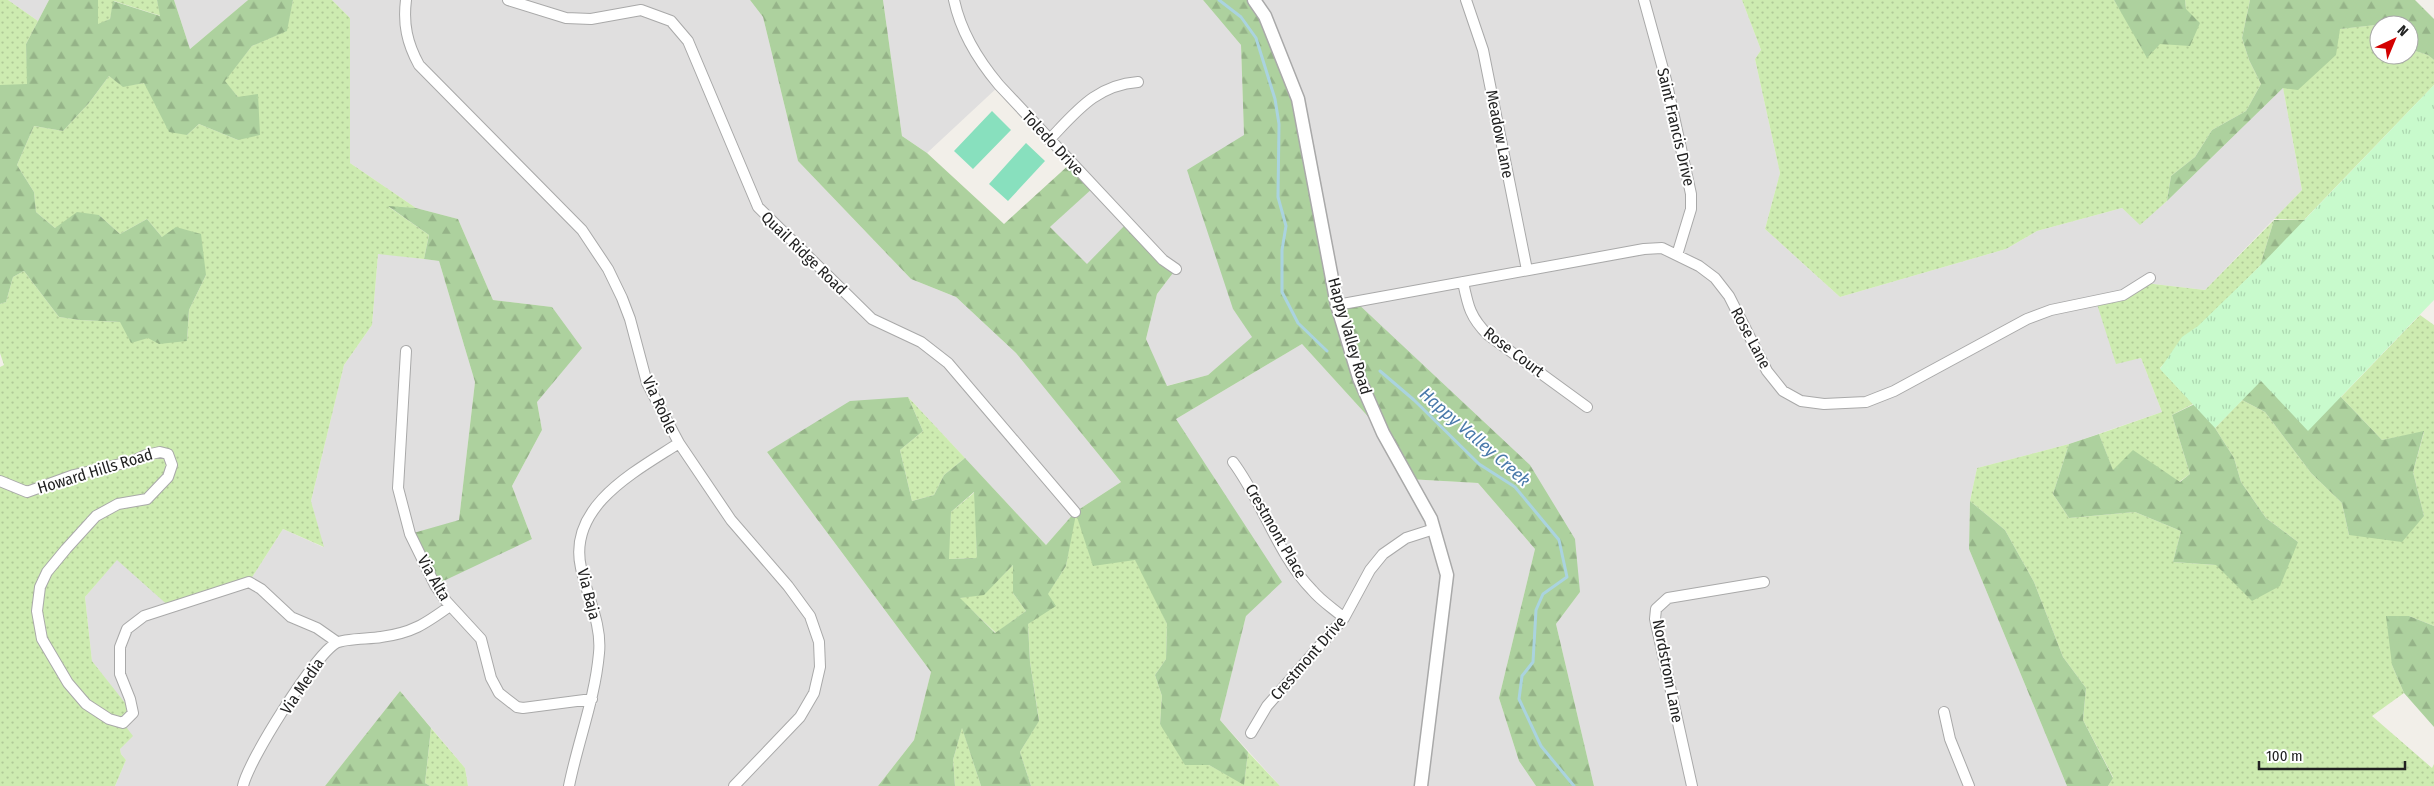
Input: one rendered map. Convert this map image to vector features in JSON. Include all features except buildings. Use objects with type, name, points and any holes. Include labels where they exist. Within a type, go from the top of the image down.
[{"type":"street","name":"Via Roble","points":[[406,0],[404,23],[407,37],[419,64],[582,230],[608,269],[630,319],[647,383],[679,443],[731,520],[804,606],[810,616],[819,642],[820,667],[814,693],[807,707],[786,732],[734,786]]},
{"type":"street","name":"Quail Ridge Road","points":[[508,0],[566,18],[591,18],[641,10],[671,22],[688,41],[758,207],[872,319],[921,342],[948,363],[1075,512]]},
{"type":"street","name":"Toledo Drive","points":[[954,0],[970,44],[982,64],[1049,140],[1163,260],[1176,269]]},
{"type":"street","name":"Happy Valley Road","points":[[1254,0],[1265,16],[1298,99],[1337,305],[1358,378],[1383,433],[1431,519],[1448,575],[1421,786]]},
{"type":"street","name":"Meadow Lane","points":[[1466,0],[1483,50],[1527,270]]},
{"type":"street","name":"Saint Francis Drive","points":[[1644,0],[1666,80],[1691,194],[1691,209],[1677,255]]},
{"type":"street","points":[[1049,140],[1090,98],[1122,83],[1138,82]]},
{"type":"street","name":"Rose Lane","points":[[1337,305],[1644,249],[1662,248],[1699,266],[1715,278],[1729,296],[1767,371],[1783,391],[1802,401],[1824,404],[1866,402],[1894,391],[2027,319],[2051,310],[2124,294],[2150,278]]},
{"type":"street","name":"Rose Court","points":[[1463,282],[1470,314],[1488,335],[1588,407]]},
{"type":"street","name":"Via Alta","points":[[406,351],[398,488],[410,534],[435,585],[450,606],[481,638],[491,678],[499,693],[517,707],[592,699]]},
{"type":"street","name":"Via Baja","points":[[569,786],[580,736],[592,699],[600,652],[596,621],[580,567],[582,533],[598,503],[616,484],[679,443]]},
{"type":"street","name":"Howard Hills Road","points":[[0,481],[27,492],[74,475],[134,461],[146,455],[160,452],[168,454],[172,465],[168,477],[147,499],[118,504],[96,516],[66,549],[48,572],[40,587],[37,611],[42,639],[68,683],[86,704],[109,719],[122,723],[133,713],[120,674],[120,647],[127,629],[144,616],[249,582],[261,589],[290,617],[317,628],[337,642]]},
{"type":"street","name":"Crestmont Place","points":[[1232,462],[1247,481],[1266,519],[1311,590],[1344,618]]},
{"type":"street","name":"Crestmont Drive","points":[[1250,733],[1272,700],[1326,641],[1344,618],[1370,570],[1383,554],[1406,538],[1434,529]]},
{"type":"street","name":"Nordstrom Lane","points":[[1692,786],[1655,618],[1656,609],[1668,598],[1764,582]]},
{"type":"street","name":"Via Media","points":[[243,786],[246,774],[309,671],[324,653],[337,642],[384,637],[419,628],[450,606]]},
{"type":"street","points":[[1944,712],[1950,739],[1969,786]]},
{"type":"shaded area","points":[[8,0],[49,0],[38,21]]},
{"type":"shaded area","points":[[174,0],[248,0],[190,49]]},
{"type":"shaded area","points":[[332,0],[750,0],[763,17],[798,161],[911,279],[956,297],[1016,353],[1121,482],[1075,512],[1046,545],[908,397],[767,452],[931,672],[914,740],[878,786],[468,786],[465,768],[400,691],[325,786],[115,786],[126,760],[121,754],[120,749],[126,741],[123,723],[132,713],[92,661],[85,597],[117,559],[249,582],[283,529],[323,547],[311,501],[344,365],[372,325],[378,253],[439,261],[475,382],[459,520],[532,539],[512,486],[542,430],[537,402],[552,307],[493,300],[458,219],[416,208],[350,163],[350,18]]},
{"type":"shaded area","points":[[883,0],[1203,0],[1241,45],[1244,135],[1233,309],[1253,337],[1208,375],[1166,386],[1146,339],[1157,294],[1175,270],[1087,265],[1050,227],[1093,187],[999,86],[927,153],[902,136]]},
{"type":"shaded area","points":[[1254,0],[1742,0],[1761,50],[1755,59],[1780,173],[1765,229],[1840,297],[2006,249],[2037,231],[2122,208],[2140,224],[2167,201],[2283,88],[2302,190],[2205,290],[2145,283],[2116,363],[2141,358],[2162,412],[2069,444],[1977,468],[1970,501],[1969,549],[2067,786],[1594,786],[1556,624],[1580,592],[1337,305]]},
{"type":"shaded area","points":[[1302,344],[1383,433],[1408,479],[1478,483],[1535,549],[1499,698],[1519,761],[1536,786],[1280,786],[1220,720],[1246,616],[1176,419]]},
{"type":"green space","points":[[0,0],[8,0],[38,21],[26,44],[28,85],[0,85]]},
{"type":"green space","points":[[49,0],[98,0],[98,24],[110,19],[113,1],[160,16],[157,0],[174,0],[190,49],[248,0],[293,0],[287,31],[252,46],[225,81],[238,97],[258,94],[260,135],[238,140],[199,124],[187,135],[169,132],[144,83],[123,87],[109,76],[89,103],[63,131],[34,126],[17,165],[34,192],[36,212],[55,228],[77,212],[99,215],[120,234],[147,219],[162,237],[176,227],[201,234],[206,275],[189,310],[187,341],[159,344],[148,338],[131,343],[120,322],[59,317],[24,271],[13,277],[6,302],[0,304],[0,85],[27,84],[26,44]]},
{"type":"green space","points":[[98,0],[157,0],[161,16],[114,1],[110,19],[98,25]]},
{"type":"green space","points":[[293,0],[332,0],[350,18],[350,163],[416,208],[389,207],[429,235],[424,259],[378,254],[372,325],[344,365],[311,501],[324,547],[283,529],[249,582],[171,608],[117,560],[85,597],[92,661],[133,713],[123,723],[133,736],[120,749],[121,754],[126,760],[115,786],[0,786],[0,367],[4,365],[0,353],[0,304],[6,302],[13,277],[24,271],[59,317],[120,322],[148,338],[187,341],[189,310],[206,275],[162,237],[147,219],[120,234],[99,215],[55,228],[36,212],[34,192],[17,165],[34,126],[63,131],[89,103],[109,76],[123,86],[144,83],[187,135],[199,124],[238,140],[238,97],[224,81],[252,46],[286,31]]},
{"type":"green space","points":[[750,0],[883,0],[902,136],[927,153],[1004,224],[1071,163],[1094,187],[1050,227],[1087,264],[1128,222],[1176,269],[1157,294],[1146,339],[1167,386],[1208,375],[1252,337],[1233,309],[1187,170],[1244,135],[1241,45],[1203,0],[1254,0],[1286,65],[1337,305],[1355,301],[1530,465],[1575,539],[1580,592],[1556,624],[1594,786],[1536,786],[1519,761],[1499,698],[1535,549],[1478,483],[1408,479],[1383,433],[1302,344],[1176,419],[1282,582],[1246,616],[1220,720],[1248,752],[1244,785],[1209,765],[1185,765],[1160,724],[1162,696],[1155,675],[1166,659],[1167,624],[1135,560],[1093,566],[1076,514],[1066,566],[1048,594],[1056,606],[1028,624],[1030,662],[1039,721],[1020,752],[1031,786],[981,786],[962,728],[953,760],[955,786],[878,786],[914,740],[931,672],[767,452],[850,401],[908,397],[923,431],[900,450],[912,501],[934,495],[944,475],[965,458],[1046,545],[1075,512],[1121,482],[1016,353],[956,297],[911,279],[798,161],[763,17]],"holes":[[[974,492],[977,558],[949,559],[951,512]],[[1013,565],[1013,593],[1026,611],[995,633],[960,598],[984,595]]]},
{"type":"green space","points":[[1742,0],[2114,0],[2127,21],[2186,9],[2185,0],[2250,0],[2242,38],[2249,60],[2261,84],[2246,111],[2212,130],[2195,157],[2171,176],[2167,201],[2140,225],[2122,208],[2037,231],[2006,249],[1840,297],[1765,229],[1780,173],[1755,59],[1761,50]]},
{"type":"green space","points":[[2114,0],[2185,0],[2186,9],[2200,23],[2190,46],[2160,44],[2147,58]]},
{"type":"green space","points":[[2250,0],[2415,0],[2434,19],[2434,60],[2428,55],[2419,52],[2419,15],[2369,15],[2369,26],[2340,29],[2336,55],[2298,90],[2283,88],[2167,201],[2171,176],[2195,157],[2212,130],[2246,111],[2261,84],[2249,60],[2242,38]]},
{"type":"green space","points":[[2369,26],[2369,65],[2419,65],[2419,52],[2428,55],[2434,60],[2434,85],[2304,220],[2274,219],[2302,190],[2283,88],[2339,29]]},
{"type":"green space","points":[[2434,85],[2434,300],[2308,431],[2261,381],[2215,428],[2160,369],[2182,337],[2198,326],[2260,266]]},
{"type":"green space","points":[[992,111],[1011,130],[973,169],[954,151]]},
{"type":"green space","points":[[1026,143],[1045,161],[1008,201],[989,184]]},
{"type":"green space","points":[[388,206],[416,208],[458,219],[493,300],[552,307],[582,348],[537,402],[542,430],[512,486],[532,539],[435,585],[410,534],[459,520],[475,382],[439,261],[424,259],[429,235]]},
{"type":"green space","points":[[2329,216],[2260,266],[2274,220],[2304,220]]},
{"type":"green space","points":[[2274,220],[2260,266],[2160,368],[2193,404],[2172,415],[2190,474],[2179,482],[2133,451],[2113,471],[2099,434],[2162,412],[2141,358],[2116,364],[2096,301],[2145,283],[2205,290]]},
{"type":"green space","points":[[2420,315],[2434,325],[2434,626],[2409,616],[2392,665],[2404,693],[2372,716],[2432,768],[2434,764],[2434,786],[2108,786],[2113,777],[2083,720],[2086,688],[2063,657],[2034,582],[2005,530],[1970,501],[1977,468],[2069,444],[2053,494],[2069,518],[2135,512],[2181,531],[2173,562],[2216,565],[2298,542],[2266,518],[2241,482],[2234,458],[2215,428],[2242,400],[2265,412],[2311,473],[2342,503],[2349,535],[2424,516],[2413,472],[2424,432],[2382,440],[2341,397]]},
{"type":"green space","points":[[2220,350],[2304,375],[2341,397],[2382,440],[2424,431],[2413,472],[2424,516],[2402,542],[2349,535],[2342,503],[2311,473],[2265,412],[2242,400]]},
{"type":"green space","points":[[2211,396],[2215,428],[2234,458],[2241,482],[2266,518],[2298,542],[2280,586],[2252,601],[2216,565],[2173,562],[2181,531],[2135,512],[2069,518],[2053,494],[2069,444],[2099,434],[2113,470],[2133,450],[2180,482],[2190,474],[2172,415]]},
{"type":"green space","points":[[908,397],[965,458],[944,475],[934,495],[912,501],[900,450],[923,431]]},
{"type":"green space","points":[[975,492],[977,558],[948,559],[951,512]]},
{"type":"green space","points":[[1970,501],[2005,530],[2034,582],[2063,657],[2086,688],[2083,720],[2113,778],[2108,786],[2067,786],[1969,549]]},
{"type":"green space","points":[[1075,512],[1135,559],[1153,592],[1167,624],[1166,659],[1155,675],[1162,696],[1160,724],[1209,765],[1244,784],[1248,752],[1280,786],[1031,786],[1020,752],[1039,720],[1030,662],[1028,624],[1066,566]]},
{"type":"green space","points":[[1013,565],[1013,593],[1026,611],[996,633],[959,598],[984,594]]},
{"type":"green space","points":[[2386,616],[2409,616],[2434,626],[2434,727],[2404,693],[2392,665]]},
{"type":"green space","points":[[400,691],[431,728],[425,783],[430,786],[325,786]]},
{"type":"green space","points":[[962,727],[981,786],[955,786],[953,760]]},
{"type":"green space","points":[[431,728],[465,768],[468,786],[430,786],[425,783]]},
{"type":"waterway","name":"Happy Valley Creek","points":[[1219,0],[1241,17],[1256,38],[1275,99],[1279,124],[1278,197],[1286,226],[1282,250],[1282,292],[1298,323],[1327,351]]},
{"type":"waterway","name":"Happy Valley Creek","points":[[1380,371],[1414,400],[1479,464],[1515,487],[1559,540],[1567,577],[1543,594],[1536,610],[1533,662],[1522,676],[1519,699],[1541,746],[1574,786]]}]
